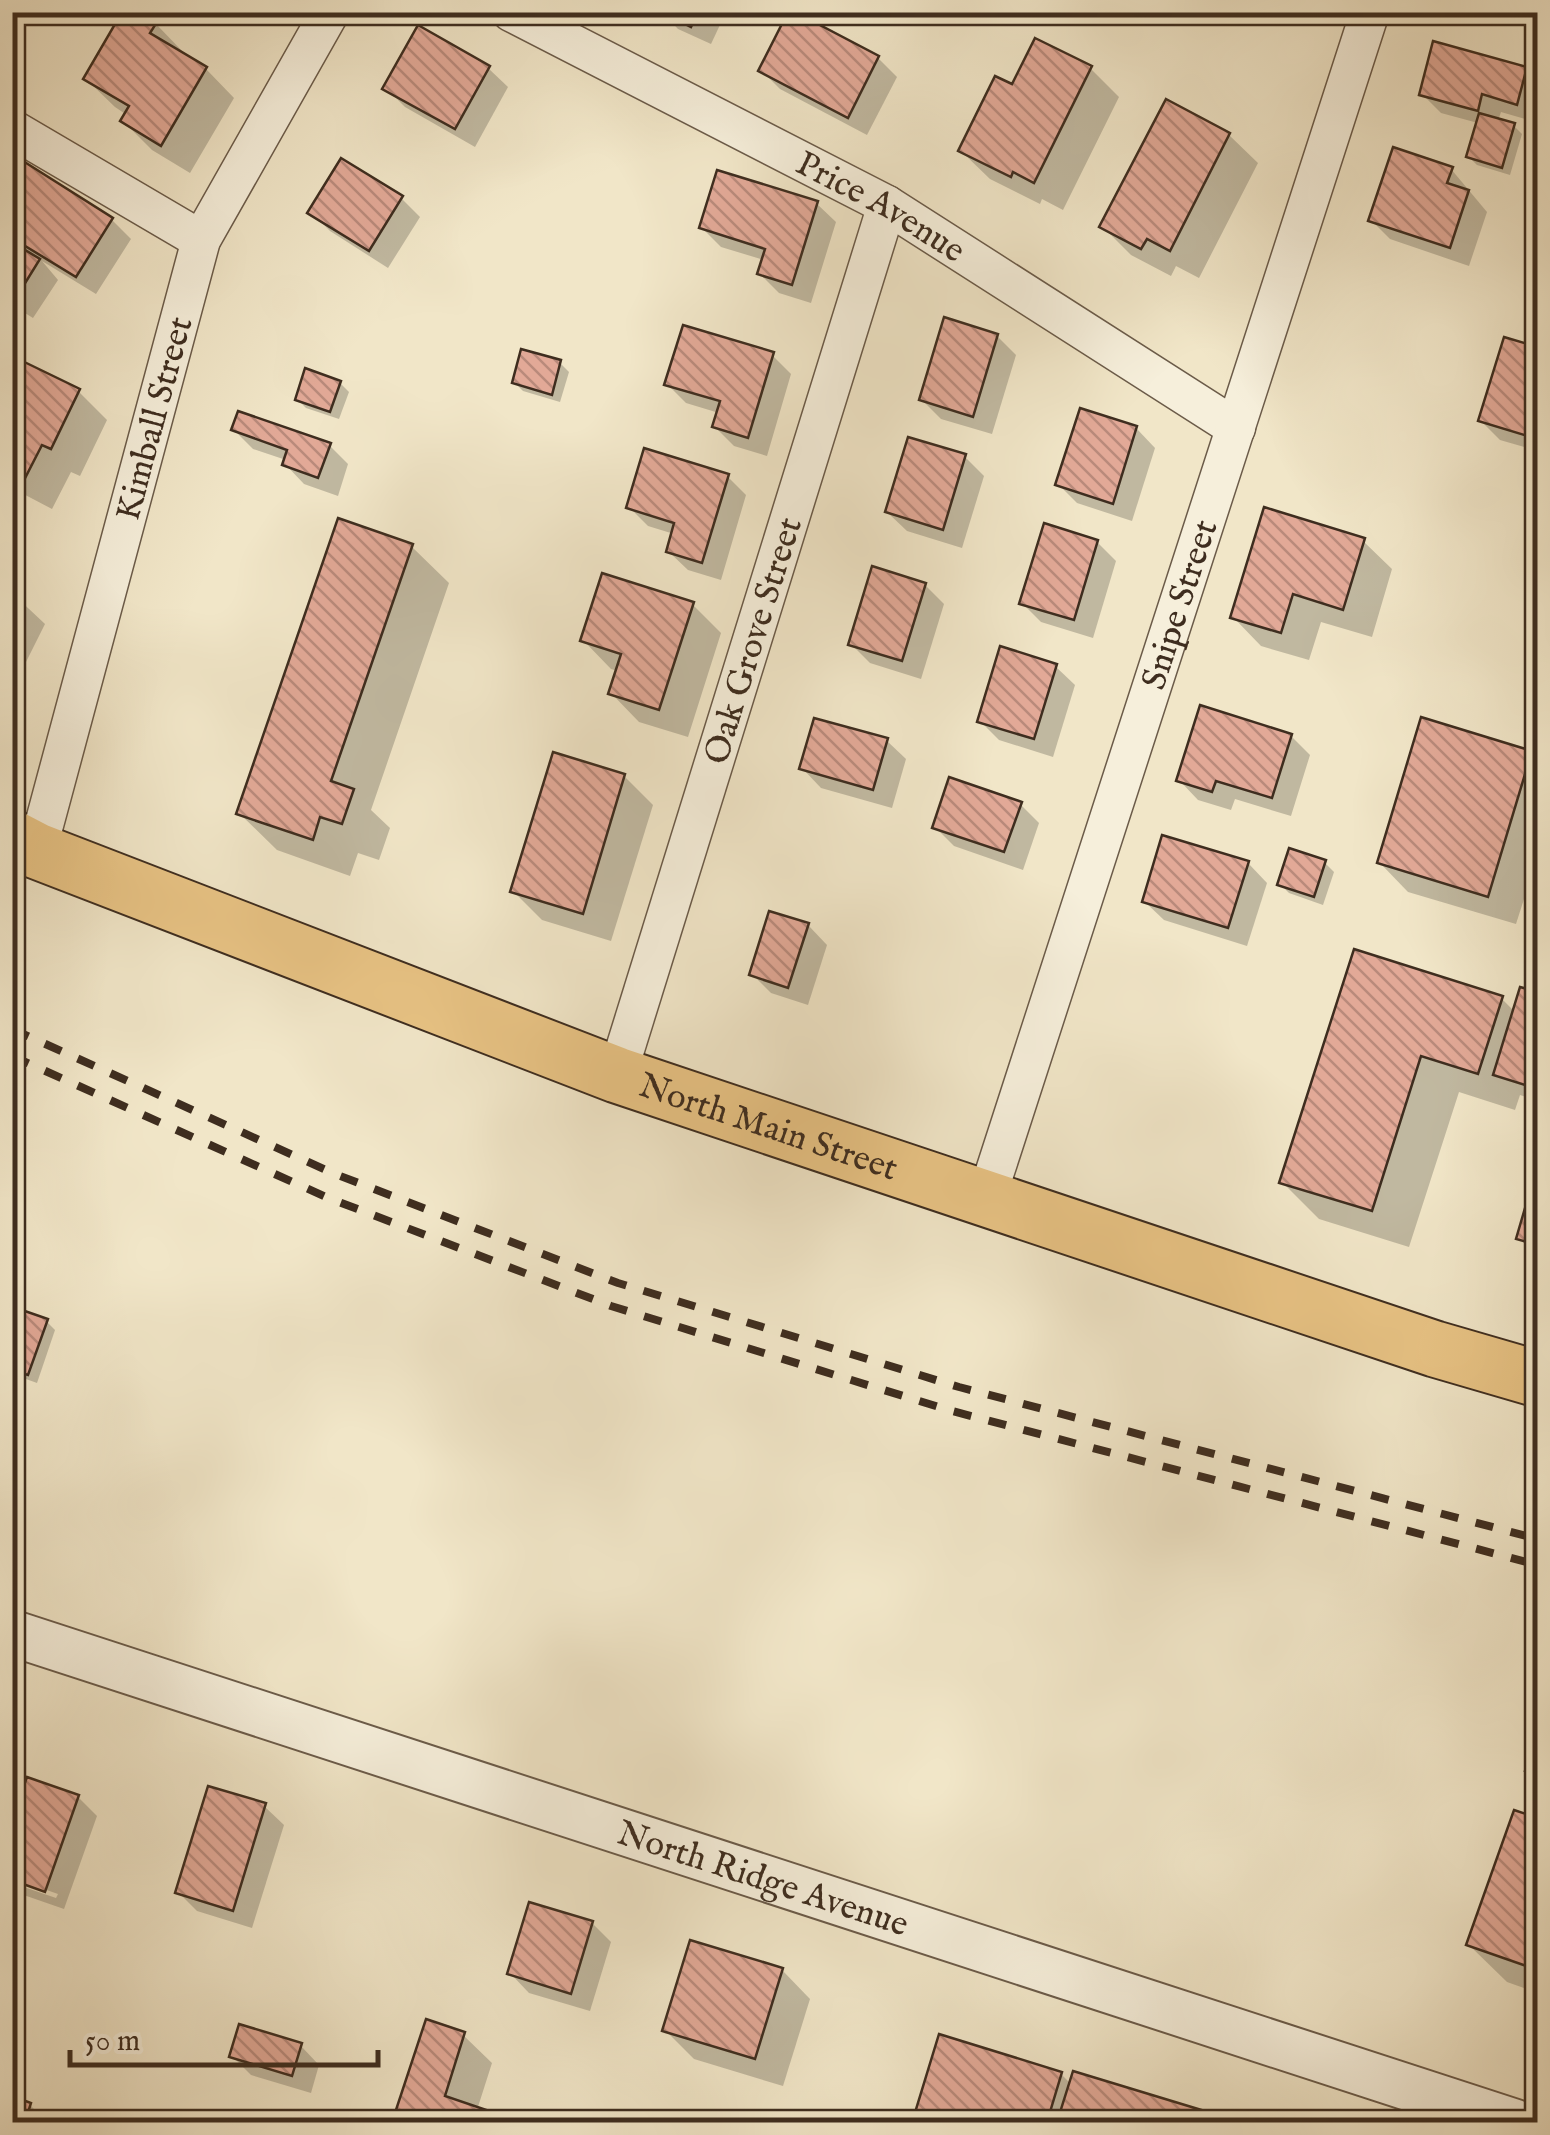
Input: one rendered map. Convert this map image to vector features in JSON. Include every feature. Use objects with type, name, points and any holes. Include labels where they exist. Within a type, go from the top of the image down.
[{"type":"main road","name":"North Main Street","points":[[24,845],[617,1075],[1538,1379]]},
{"type":"street","name":"Kimball Street","points":[[24,845],[200,240],[330,12]]},
{"type":"street","name":"Price Avenue","points":[[511,12],[886,205],[1236,428]]},
{"type":"street","name":"Snipe Street","points":[[986,1196],[1370,12]]},
{"type":"street","points":[[12,129],[200,240]]},
{"type":"street","name":"Oak Grove Street","points":[[617,1075],[886,205]]},
{"type":"street","name":"North Ridge Avenue","points":[[12,1633],[1514,2122]]},
{"type":"building","points":[[122,12],[141,12],[157,22],[150,33],[207,67],[161,146],[120,121],[129,106],[83,79]]},
{"type":"building","points":[[661,12],[698,12],[691,27]]},
{"type":"building","points":[[788,12],[795,12],[879,56],[848,118],[758,71]]},
{"type":"building","points":[[418,25],[490,66],[455,129],[382,89]]},
{"type":"building","points":[[1035,38],[1092,66],[1034,183],[1013,172],[1011,177],[958,151],[995,76],[1012,84]]},
{"type":"building","points":[[1433,41],[1527,67],[1517,105],[1482,94],[1478,111],[1419,95]]},
{"type":"building","points":[[1166,99],[1230,133],[1170,251],[1147,239],[1141,249],[1099,227]]},
{"type":"building","points":[[1479,113],[1515,123],[1502,168],[1466,157]]},
{"type":"building","points":[[1393,147],[1453,167],[1447,183],[1469,190],[1450,248],[1368,221]]},
{"type":"building","points":[[341,158],[403,196],[369,251],[307,213]]},
{"type":"building","points":[[23,161],[113,218],[76,277],[12,238],[12,178]]},
{"type":"building","points":[[717,170],[818,201],[792,285],[757,274],[765,249],[699,228]]},
{"type":"building","points":[[12,242],[40,259],[14,301],[12,300]]},
{"type":"building","points":[[944,317],[998,334],[973,417],[919,400]]},
{"type":"building","points":[[683,325],[774,352],[748,438],[712,427],[720,401],[664,385]]},
{"type":"building","points":[[1504,337],[1538,347],[1538,417],[1531,437],[1478,421]]},
{"type":"building","points":[[521,349],[561,360],[552,395],[512,383]]},
{"type":"building","points":[[12,356],[80,389],[51,449],[42,445],[23,482],[12,477]]},
{"type":"building","points":[[305,368],[341,381],[330,412],[295,400]]},
{"type":"building","points":[[1080,408],[1137,426],[1113,504],[1055,485]]},
{"type":"building","points":[[238,411],[331,443],[318,478],[282,465],[287,450],[231,430]]},
{"type":"building","points":[[908,437],[966,454],[943,530],[885,512]]},
{"type":"building","points":[[644,448],[729,474],[702,563],[666,552],[674,523],[626,508]]},
{"type":"building","points":[[1264,507],[1365,538],[1343,610],[1293,594],[1281,633],[1230,618]]},
{"type":"building","points":[[338,518],[413,544],[331,781],[354,789],[342,824],[320,817],[313,840],[236,814]]},
{"type":"building","points":[[1044,523],[1098,540],[1074,620],[1019,604]]},
{"type":"building","points":[[872,566],[926,583],[902,661],[848,645]]},
{"type":"building","points":[[602,573],[694,602],[659,710],[608,694],[621,654],[580,641]]},
{"type":"building","points":[[1000,646],[1057,664],[1034,739],[977,722]]},
{"type":"building","points":[[1200,705],[1292,734],[1272,798],[1216,781],[1212,792],[1176,781]]},
{"type":"building","points":[[1421,717],[1532,751],[1488,897],[1377,863]]},
{"type":"building","points":[[814,718],[888,738],[873,790],[799,769]]},
{"type":"building","points":[[553,752],[625,774],[583,914],[510,892]]},
{"type":"building","points":[[949,777],[1022,802],[1004,852],[932,828]]},
{"type":"building","points":[[1162,835],[1249,861],[1228,928],[1142,902]]},
{"type":"building","points":[[1289,848],[1326,860],[1314,897],[1277,885]]},
{"type":"building","points":[[769,911],[809,923],[788,988],[749,975]]},
{"type":"building","points":[[1354,949],[1503,996],[1478,1074],[1421,1056],[1372,1211],[1279,1183]]},
{"type":"building","points":[[1520,987],[1538,992],[1538,1043],[1525,1085],[1493,1075]]},
{"type":"building","points":[[1532,1184],[1538,1185],[1538,1245],[1516,1239]]},
{"type":"building","points":[[19,1309],[48,1319],[28,1375],[12,1370],[12,1329]]},
{"type":"building","points":[[1535,1736],[1538,1737],[1538,1775],[1525,1771]]},
{"type":"building","points":[[27,1777],[79,1795],[45,1892],[12,1880],[12,1818]]},
{"type":"building","points":[[208,1786],[266,1803],[233,1911],[175,1893]]},
{"type":"building","points":[[1514,1810],[1538,1818],[1538,1970],[1466,1945]]},
{"type":"building","points":[[529,1902],[593,1921],[571,1994],[507,1974]]},
{"type":"building","points":[[690,1940],[783,1968],[755,2059],[662,2031]]},
{"type":"building","points":[[426,2019],[465,2032],[445,2096],[507,2117],[505,2122],[392,2122]]},
{"type":"building","points":[[239,2024],[302,2043],[292,2076],[229,2057]]},
{"type":"building","points":[[939,2034],[1062,2072],[1047,2122],[935,2122],[914,2116]]},
{"type":"building","points":[[1073,2071],[1241,2122],[1057,2122]]},
{"type":"building","points":[[12,2096],[31,2103],[25,2122],[12,2122]]},
{"type":"railway","points":[[12,1029],[335,1174],[618,1283],[959,1387],[1538,1539]]},
{"type":"railway","points":[[12,1056],[326,1197],[611,1306],[952,1411],[1538,1565]]}]
